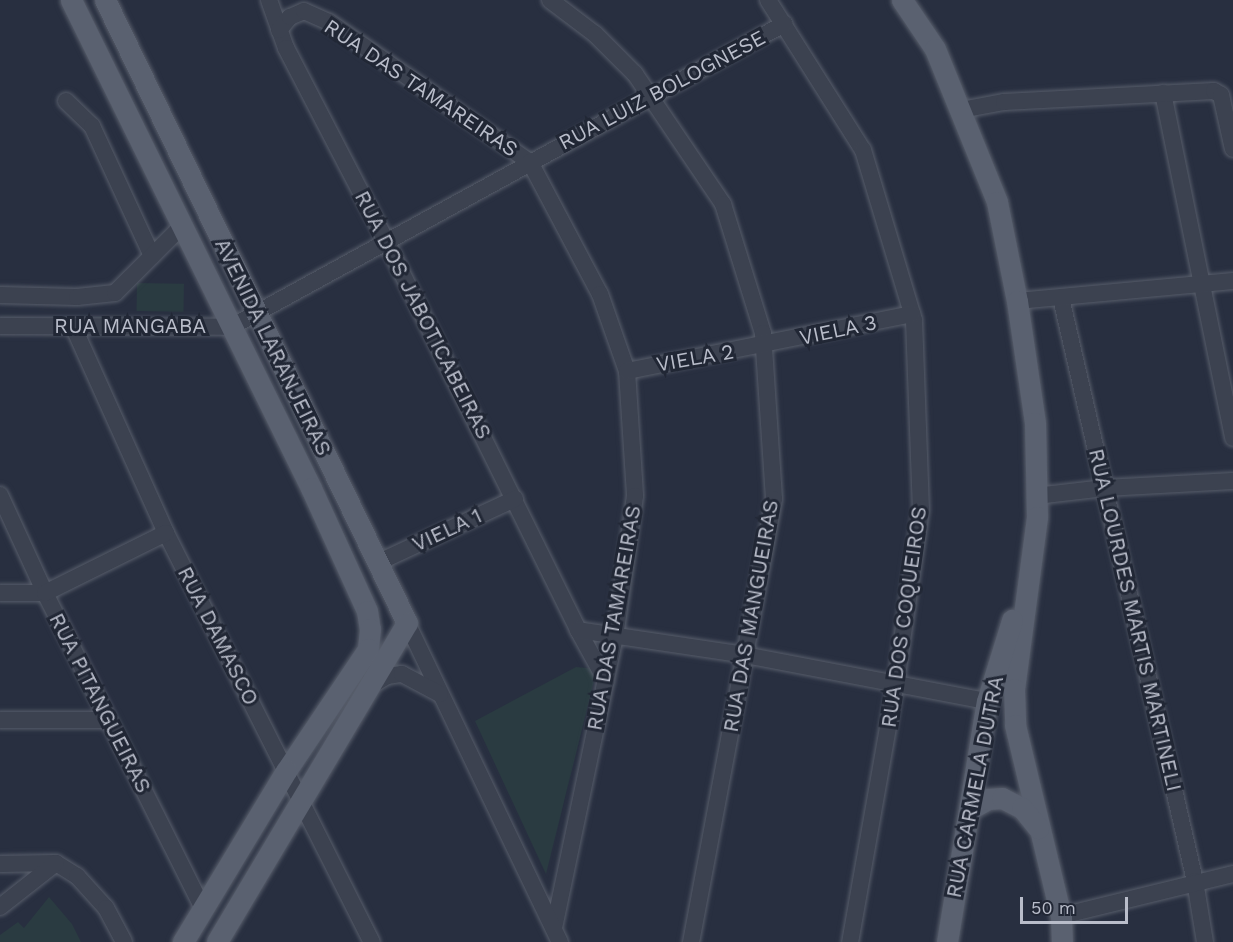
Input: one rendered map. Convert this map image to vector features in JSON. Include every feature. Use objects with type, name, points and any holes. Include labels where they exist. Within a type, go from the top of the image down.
[{"type":"main road","name":"AVENIDA LARANJEIRAS","points":[[71,0],[367,611],[370,629],[368,649],[286,771]]},
{"type":"main road","name":"AVENIDA LARANJEIRAS","points":[[105,0],[407,623]]},
{"type":"main road","points":[[902,0],[935,49],[997,202],[1017,301],[1035,423],[1037,517],[1014,689],[1015,725],[1061,916],[1062,942]]},
{"type":"main road","name":"RUA CARMELA DUTRA","points":[[947,942],[987,701],[1029,565]]},
{"type":"main road","points":[[217,942],[407,623]]},
{"type":"main road","points":[[987,701],[1004,713],[1015,725]]},
{"type":"main road","points":[[183,942],[286,771]]},
{"type":"main road","points":[[970,809],[988,799],[1002,798],[1022,808],[1042,834]]},
{"type":"street","name":"RUA DOS JABOTICABEIRAS","points":[[269,0],[285,48],[386,241],[578,630],[606,681]]},
{"type":"street","name":"RUA DAS MANGUEIRAS","points":[[550,0],[595,33],[616,53],[650,95],[723,204],[763,333],[774,499],[692,942]]},
{"type":"street","name":"RUA DOS COQUEIROS","points":[[768,0],[863,150],[912,314],[921,509],[896,682],[850,942]]},
{"type":"street","name":"RUA DAS TAMAREIRAS","points":[[277,24],[304,11],[329,22],[530,162],[600,294],[627,371],[635,496],[615,636],[564,882],[557,936]]},
{"type":"street","name":"RUA LUIZ BOLOGNESE","points":[[256,313],[650,95],[784,24]]},
{"type":"street","points":[[961,110],[1004,102],[1206,90],[1221,95],[1233,149]]},
{"type":"street","points":[[1163,93],[1233,438]]},
{"type":"street","points":[[66,101],[92,126],[152,256]]},
{"type":"street","points":[[0,295],[88,296],[115,293],[182,226]]},
{"type":"street","points":[[1017,301],[1233,281]]},
{"type":"street","name":"RUA LOURDES MARTIS MARTINELI","points":[[1061,298],[1195,881],[1205,942]]},
{"type":"street","name":"RUA MANGABA","points":[[0,326],[231,327],[256,313]]},
{"type":"street","name":"VIELA 3","points":[[764,346],[912,314]]},
{"type":"street","name":"RUA DAMASCO","points":[[73,327],[166,533],[372,942]]},
{"type":"street","name":"VIELA 2","points":[[627,371],[764,346]]},
{"type":"street","points":[[1036,496],[1105,488],[1233,481]]},
{"type":"street","name":"RUA PITANGUEIRAS","points":[[0,495],[45,593],[203,909]]},
{"type":"street","name":"VIELA 1","points":[[379,562],[515,499]]},
{"type":"street","points":[[0,593],[45,593],[166,533]]},
{"type":"street","name":"AVENIDA LARANJEIRAS","points":[[407,623],[557,936]]},
{"type":"street","points":[[578,630],[745,655],[987,701]]},
{"type":"street","points":[[369,687],[387,676],[402,674],[440,693]]},
{"type":"street","points":[[0,720],[108,720]]},
{"type":"street","points":[[0,907],[56,863]]},
{"type":"street","points":[[0,864],[56,863],[77,876],[106,908],[124,942]]},
{"type":"street","points":[[1061,916],[1195,881],[1233,874]]},
{"type":"street","points":[[534,888],[564,882]]},
{"type":"shaded area","points":[[137,283],[184,284],[184,312],[137,311]]},
{"type":"shaded area","points":[[576,667],[597,669],[546,874],[475,721]]},
{"type":"shaded area","points":[[49,897],[72,924],[81,942],[0,942],[0,935],[18,922],[24,928]]}]
